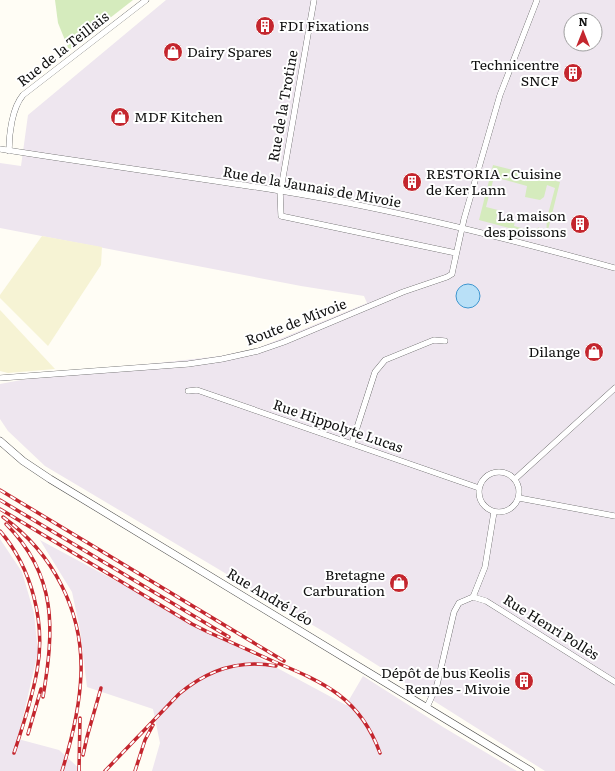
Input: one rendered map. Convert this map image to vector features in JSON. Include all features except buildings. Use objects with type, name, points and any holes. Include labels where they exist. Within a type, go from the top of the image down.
[{"type":"street","name":"Rue de la Teillais","points":[[8,151],[15,108],[23,95],[146,0]]},
{"type":"street","name":"Rue de la Trotine","points":[[314,0],[280,190],[281,216],[456,253]]},
{"type":"street","name":"Route de Mivoie","points":[[0,378],[188,364],[222,359],[258,351],[284,342],[403,292],[452,274],[479,165],[500,95],[537,0]]},
{"type":"street","name":"Rue de la Jaunais de Mivoie","points":[[0,149],[280,190],[370,208],[462,229],[615,268]]},
{"type":"street","points":[[352,444],[375,372],[385,360],[434,340],[445,341]]},
{"type":"street","points":[[514,479],[615,388]]},
{"type":"street","name":"Rue Hippolyte Lucas","points":[[188,391],[197,390],[479,488]]},
{"type":"street","name":"Rue André Léo","points":[[0,441],[23,461],[50,479],[531,771]]},
{"type":"street","points":[[494,472],[509,474],[514,479],[518,486],[519,498],[514,506],[502,513],[487,509],[479,496],[479,488],[482,481],[494,472]]},
{"type":"street","points":[[519,498],[615,516]]},
{"type":"street","points":[[427,707],[437,685],[454,612],[459,603],[473,597],[485,567],[494,512]]},
{"type":"street","name":"Rue Henri Pollès","points":[[473,597],[486,601],[615,682]]},
{"type":"shaded area","points":[[166,0],[615,0],[615,771],[545,771],[331,636],[45,466],[8,431],[0,419],[0,384],[69,371],[122,367],[221,356],[258,348],[367,303],[364,296],[301,286],[0,228],[0,163],[21,166],[28,115]]},
{"type":"shaded area","points":[[42,236],[102,247],[101,265],[48,346],[0,298],[0,295]]},
{"type":"shaded area","points":[[0,310],[55,369],[8,373],[0,371]]},
{"type":"shaded area","points":[[0,539],[22,572],[34,613],[38,652],[18,739],[59,750],[82,771],[0,771]]},
{"type":"shaded area","points":[[40,540],[346,705],[363,676],[443,727],[517,771],[152,771],[160,743],[153,709],[87,687],[80,630],[72,592]]},
{"type":"green space","points":[[55,0],[133,0],[69,50],[58,23]]},
{"type":"green space","points":[[493,165],[560,182],[546,238],[547,218],[555,188],[547,185],[544,197],[540,200],[525,197],[527,186],[494,177],[486,207],[498,210],[496,220],[505,222],[506,219],[515,221],[514,226],[537,232],[538,227],[540,229],[540,236],[479,220]]},
{"type":"water","points":[[468,284],[473,285],[479,291],[479,301],[473,307],[468,308],[463,307],[457,301],[456,296],[457,291],[463,285]]},
{"type":"railway","points":[[0,490],[284,661]]},
{"type":"railway","points":[[0,500],[229,637]]},
{"type":"railway","points":[[0,509],[192,624],[310,677],[325,686],[339,695],[362,719],[372,734],[380,753]]},
{"type":"railway","points":[[3,517],[21,531],[37,548],[50,566],[62,585],[77,628],[81,673],[79,698],[75,722],[62,771]]},
{"type":"railway","points":[[6,524],[23,544],[35,564],[43,584],[48,605],[50,627],[49,649],[43,697]]},
{"type":"railway","points":[[0,531],[21,562],[28,579],[38,615],[40,634],[35,681],[14,753]]},
{"type":"railway","points":[[105,771],[179,694],[200,679],[212,673],[236,666],[249,664],[276,666]]},
{"type":"railway","points":[[83,755],[101,688]]},
{"type":"railway","points":[[28,734],[41,689]]},
{"type":"railway","points":[[79,771],[80,718]]},
{"type":"railway","points":[[135,771],[145,740],[153,725]]},
{"type":"place","name":"FDI Fixations","points":[[265,26]]},
{"type":"place","name":"Dairy Spares","points":[[173,52]]},
{"type":"place","name":"Technicentre SNCF","points":[[573,73]]},
{"type":"place","name":"MDF Kitchen","points":[[120,117]]},
{"type":"place","name":"RESTORIA - Cuisine de Ker Lann","points":[[412,182]]},
{"type":"place","name":"La maison des poissons","points":[[580,224]]},
{"type":"place","name":"Dilange","points":[[594,352]]},
{"type":"place","name":"Bretagne Carburation","points":[[399,583]]},
{"type":"place","name":"Dépôt de bus Keolis Rennes - Mivoie","points":[[524,681]]}]
